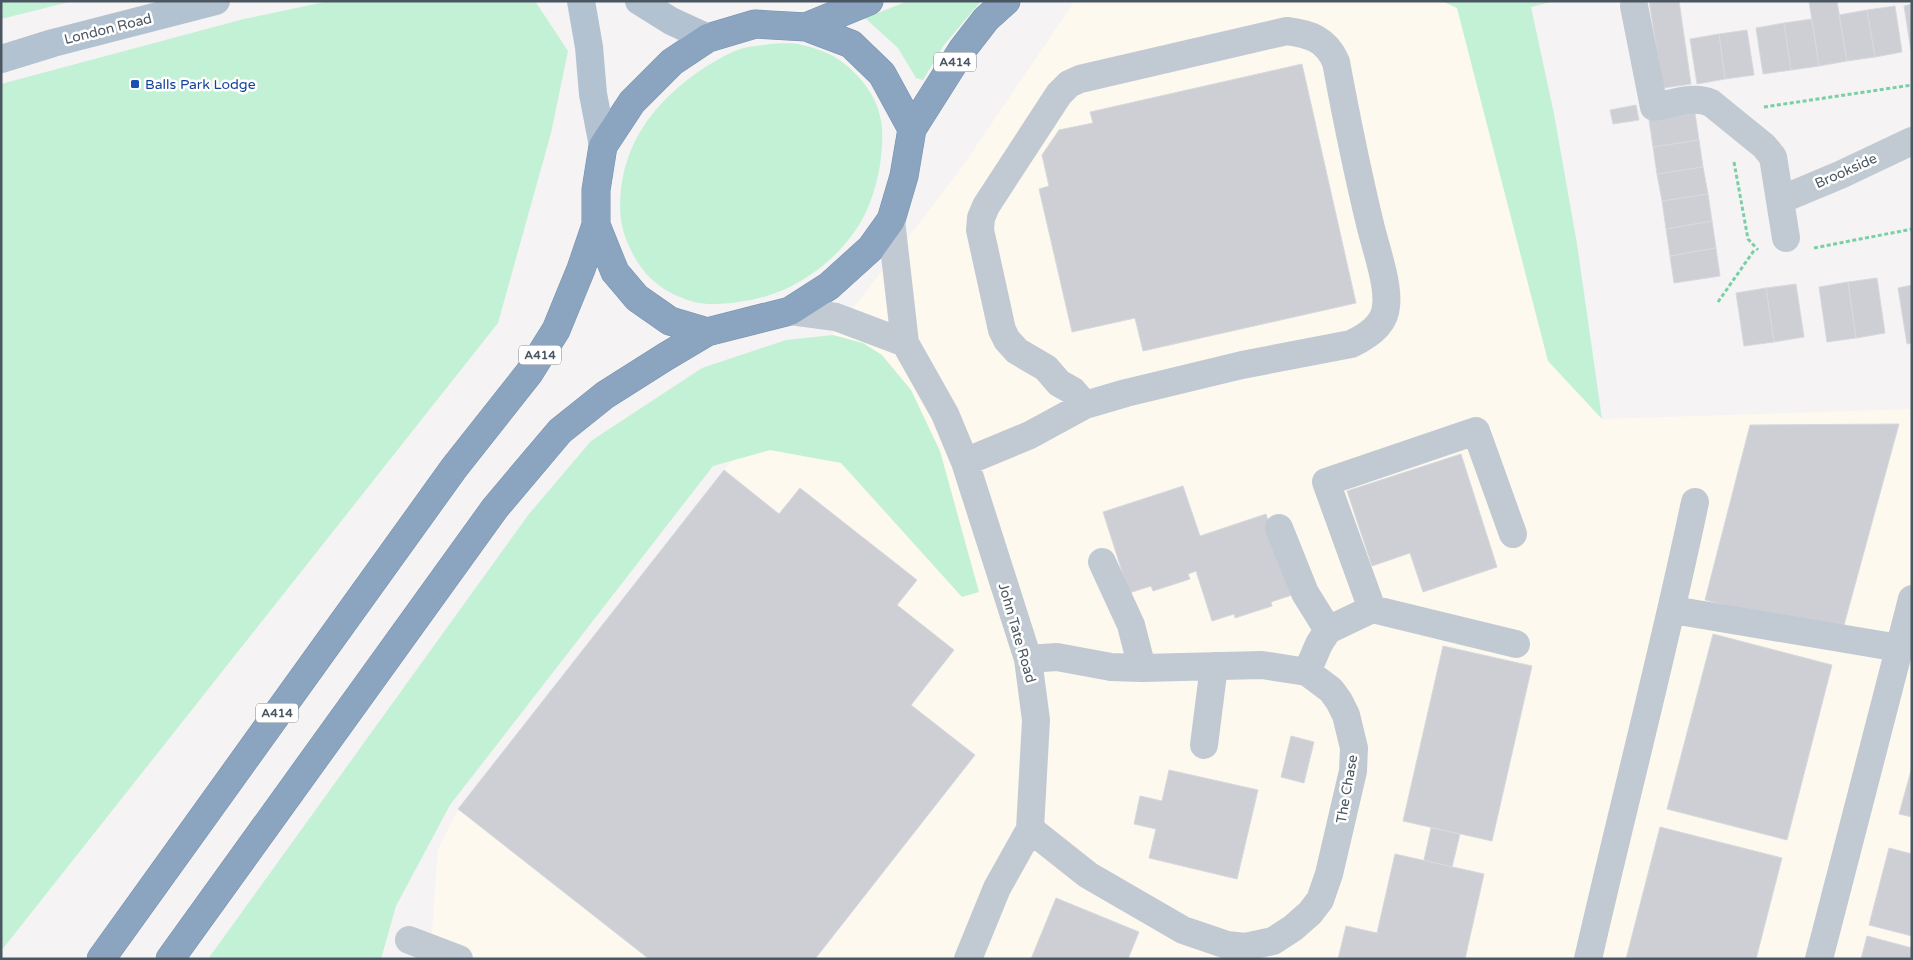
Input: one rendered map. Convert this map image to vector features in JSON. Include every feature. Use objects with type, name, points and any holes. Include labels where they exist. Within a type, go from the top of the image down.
[{"type":"highway","points":[[806,27],[869,1]]},
{"type":"highway","name":"A414","points":[[912,129],[962,50],[986,19],[1006,1]]},
{"type":"highway","points":[[170,959],[495,508],[560,431],[605,395],[707,332],[790,311],[829,286],[871,248],[891,220],[904,176],[912,129],[882,74],[851,44],[806,27],[756,24],[708,38],[672,62],[632,102],[603,146],[596,190],[596,225],[615,272],[637,298],[670,320],[707,332]]},
{"type":"highway","name":"A414","points":[[101,959],[454,468],[529,373],[556,330],[581,270],[596,225]]},
{"type":"main road","name":"London Road","points":[[1,60],[53,43],[216,1]]},
{"type":"main road","points":[[581,1],[589,47],[593,94],[603,146]]},
{"type":"main road","points":[[639,1],[671,22],[708,38]]},
{"type":"street","points":[[1634,6],[1654,107],[1704,99],[1764,146],[1773,157],[1786,238]]},
{"type":"street","points":[[965,462],[1030,435],[1085,405],[1126,393],[1242,365],[1352,344],[1367,337],[1380,323],[1386,308],[1385,288],[1358,171],[1336,62],[1322,42],[1306,33],[1287,31],[1080,79],[1069,84],[1059,94],[986,206],[981,218],[980,230],[1002,330],[1007,340],[1017,351],[1046,368],[1060,382],[1073,391],[1085,405]]},
{"type":"street","name":"Brookside","points":[[1780,200],[1912,140]]},
{"type":"street","points":[[790,311],[836,317],[905,343],[891,220]]},
{"type":"street","name":"John Tate Road","points":[[905,343],[945,414],[965,462],[1028,659],[1036,720],[1030,829],[997,888],[968,959]]},
{"type":"street","points":[[1372,609],[1326,482],[1476,431],[1513,534]]},
{"type":"street","points":[[1588,959],[1623,807],[1673,610],[1696,502]]},
{"type":"street","points":[[1279,528],[1305,593],[1328,630]]},
{"type":"street","points":[[1102,562],[1131,625],[1142,668]]},
{"type":"street","points":[[1819,959],[1912,599]]},
{"type":"street","points":[[1307,672],[1328,630],[1372,609],[1516,644]]},
{"type":"street","points":[[1673,610],[1900,648]]},
{"type":"street","name":"The Chase","points":[[1028,659],[1058,657],[1111,667],[1142,668],[1262,665],[1307,672],[1330,690],[1346,715],[1354,748],[1353,771],[1330,874],[1320,900],[1310,913],[1287,932],[1273,941],[1246,953],[1183,930],[1088,875],[1030,829]]},
{"type":"street","points":[[1204,745],[1214,666]]},
{"type":"street","points":[[409,940],[459,959]]},
{"type":"path","points":[[1718,302],[1755,249]]},
{"type":"shaded area","points":[[1442,1],[1457,8],[1548,361],[1602,419],[1912,409],[1912,959],[430,959],[438,849],[458,809],[724,470],[748,444],[960,170],[1074,2]]},
{"type":"green space","points":[[1,1],[73,1],[1,19]]},
{"type":"green space","points":[[329,1],[535,1],[568,51],[551,133],[498,323],[1,951],[1,84],[244,19]]},
{"type":"green space","points":[[908,1],[981,1],[944,45],[923,80],[916,78],[898,48],[865,18]]},
{"type":"green space","points":[[1442,1],[1555,1],[1531,7],[1554,114],[1577,244],[1602,419],[1548,361],[1457,8]]},
{"type":"green space","points":[[769,44],[798,44],[829,54],[841,61],[862,81],[874,98],[882,128],[880,165],[874,191],[864,216],[842,247],[829,261],[797,283],[780,291],[744,301],[703,304],[691,301],[670,293],[653,281],[634,256],[626,239],[620,211],[624,170],[638,135],[660,105],[673,92],[688,79],[726,55],[743,48]]},
{"type":"green space","points":[[833,335],[863,343],[882,355],[911,390],[940,451],[979,592],[962,597],[841,463],[770,450],[713,466],[450,805],[396,906],[381,959],[208,959],[529,514],[591,441],[702,368],[786,340]]},
{"type":"building","points":[[1649,1],[1679,1],[1691,84],[1663,88]]},
{"type":"building","points":[[1809,1],[1837,1],[1847,61],[1819,66]]},
{"type":"building","points":[[1912,4],[1912,51],[1911,51],[1904,6]]},
{"type":"building","points":[[1895,6],[1902,52],[1875,57],[1867,10]]},
{"type":"building","points":[[1867,10],[1875,57],[1847,61],[1839,15]]},
{"type":"building","points":[[1812,19],[1819,66],[1791,70],[1784,23]]},
{"type":"building","points":[[1784,23],[1791,70],[1763,74],[1756,28]]},
{"type":"building","points":[[1747,30],[1754,75],[1725,79],[1719,34]]},
{"type":"building","points":[[1719,34],[1725,79],[1697,84],[1690,39]]},
{"type":"building","points":[[1302,64],[1356,303],[1143,351],[1135,318],[1072,332],[1039,189],[1049,186],[1042,155],[1059,130],[1093,123],[1090,112]]},
{"type":"building","points":[[1636,105],[1639,120],[1613,124],[1610,110]]},
{"type":"building","points":[[1695,113],[1699,140],[1653,147],[1649,120]]},
{"type":"building","points":[[1699,140],[1703,167],[1657,174],[1653,147]]},
{"type":"building","points":[[1703,167],[1708,194],[1662,201],[1657,174]]},
{"type":"building","points":[[1708,194],[1712,221],[1666,229],[1662,201]]},
{"type":"building","points":[[1712,221],[1716,248],[1670,256],[1666,229]]},
{"type":"building","points":[[1716,248],[1720,276],[1674,283],[1670,256]]},
{"type":"building","points":[[1877,278],[1885,333],[1856,338],[1848,282]]},
{"type":"building","points":[[1848,282],[1856,338],[1827,342],[1819,287]]},
{"type":"building","points":[[1796,284],[1804,337],[1774,342],[1766,288]]},
{"type":"building","points":[[1912,285],[1912,343],[1907,344],[1898,288]]},
{"type":"building","points":[[1766,288],[1774,342],[1744,346],[1736,293]]},
{"type":"building","points":[[1899,424],[1841,636],[1705,600],[1750,425]]},
{"type":"building","points":[[1461,454],[1497,567],[1423,592],[1410,553],[1372,566],[1347,491]]},
{"type":"building","points":[[724,470],[779,514],[800,488],[917,580],[897,605],[954,650],[911,705],[975,755],[815,959],[649,959],[458,809]]},
{"type":"building","points":[[1183,486],[1200,536],[1266,514],[1292,595],[1271,602],[1272,606],[1235,618],[1234,614],[1212,621],[1196,571],[1188,574],[1190,579],[1153,591],[1151,586],[1129,593],[1103,512]]},
{"type":"building","points":[[1713,634],[1832,665],[1787,840],[1667,809]]},
{"type":"building","points":[[1443,646],[1532,666],[1492,841],[1403,821]]},
{"type":"building","points":[[1291,736],[1314,742],[1304,783],[1281,777]]},
{"type":"building","points":[[1912,767],[1912,817],[1899,814]]},
{"type":"building","points":[[1169,770],[1258,790],[1237,879],[1149,858],[1156,829],[1134,824],[1140,796],[1162,801]]},
{"type":"building","points":[[1660,827],[1782,858],[1756,959],[1626,959]]},
{"type":"building","points":[[1431,828],[1460,834],[1452,867],[1424,860]]},
{"type":"building","points":[[1889,848],[1912,854],[1912,936],[1869,925]]},
{"type":"building","points":[[1395,854],[1484,874],[1465,959],[1338,959],[1346,926],[1377,933]]},
{"type":"building","points":[[1056,898],[1139,932],[1128,959],[1031,959]]},
{"type":"building","points":[[1867,936],[1912,948],[1912,959],[1861,959]]},
{"type":"place","name":"Balls Park Lodge","points":[[135,84]]}]
